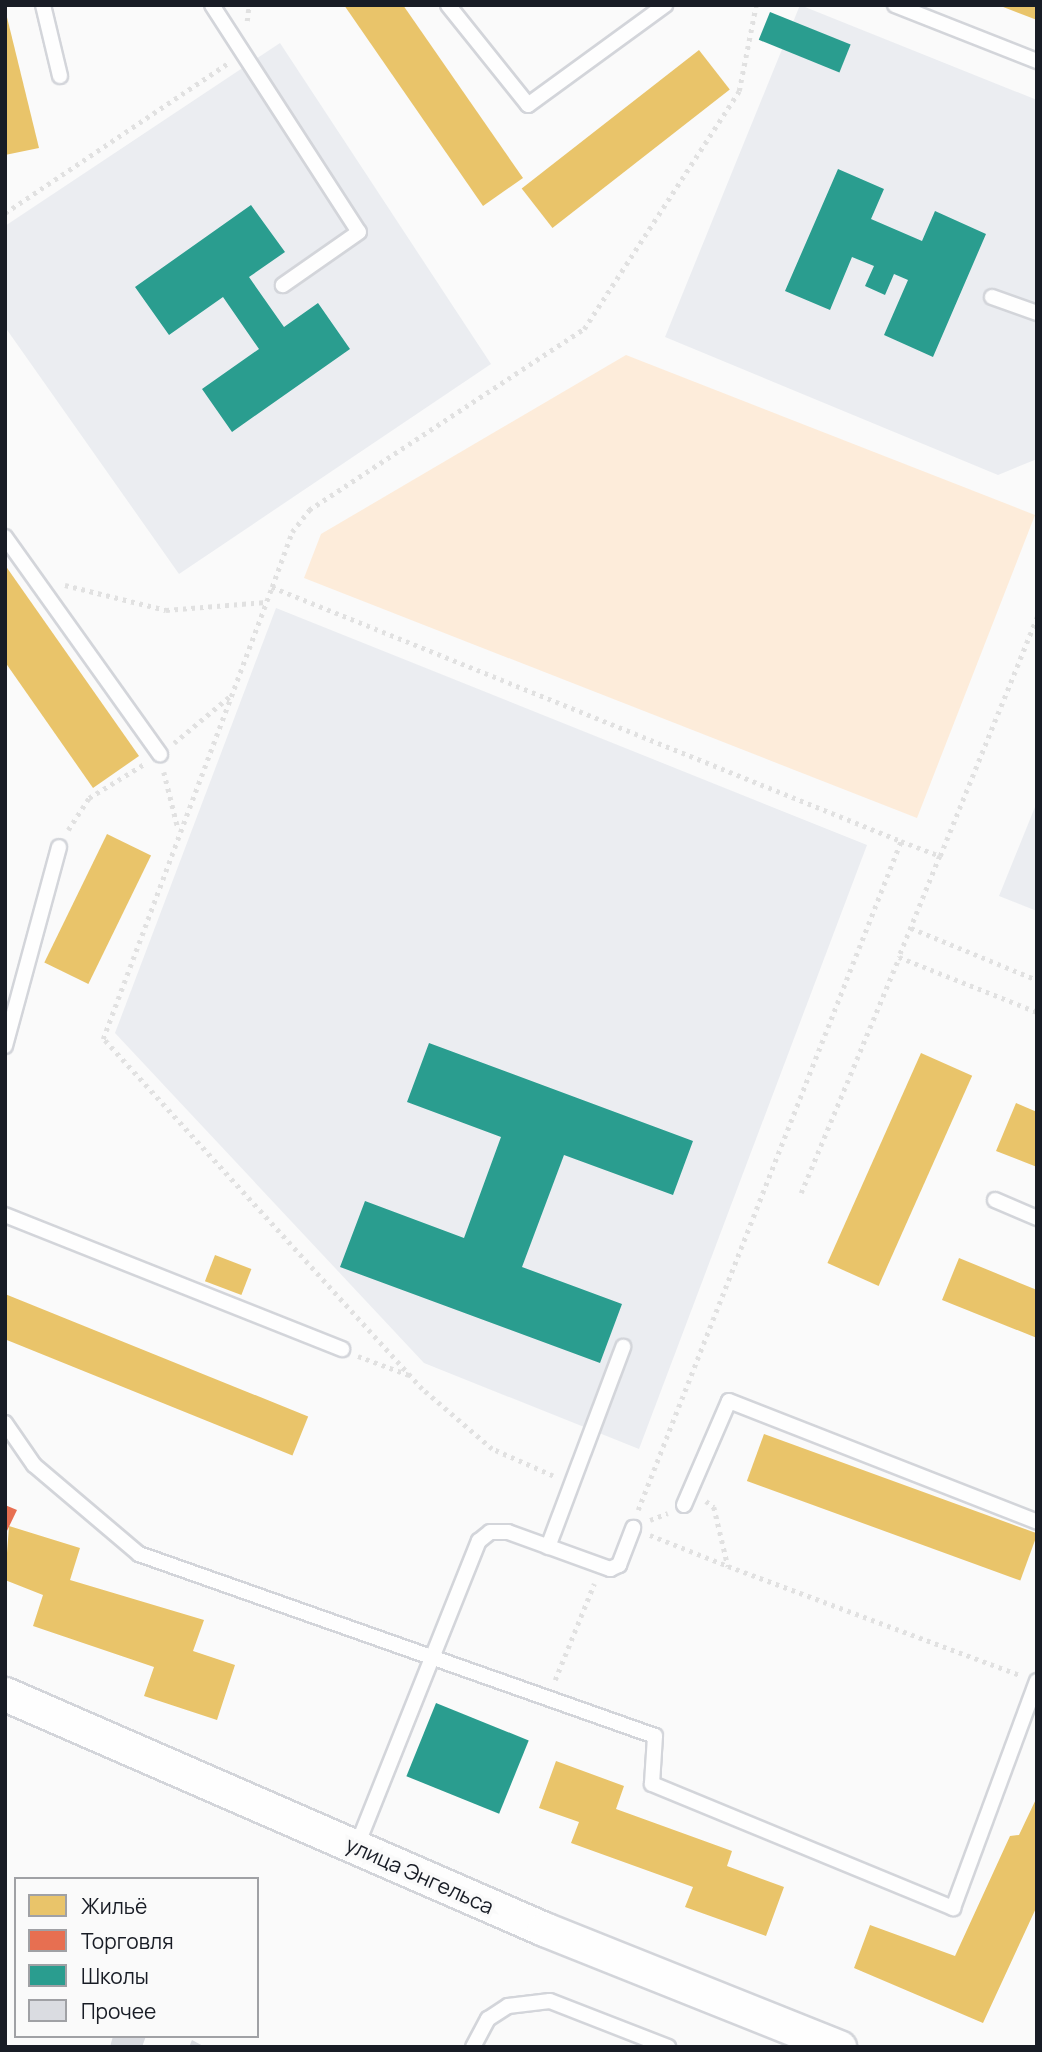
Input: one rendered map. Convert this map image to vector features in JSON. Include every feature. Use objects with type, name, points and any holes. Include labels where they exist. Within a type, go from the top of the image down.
[{"type":"street","name":"улица Энгельса","points":[[5,1694],[356,1848],[829,2045]]},
{"type":"lane","points":[[43,5],[60,76]]},
{"type":"lane","points":[[212,5],[245,51],[359,232],[283,285]]},
{"type":"lane","points":[[448,5],[528,105],[665,5]]},
{"type":"lane","points":[[895,5],[1037,61]]},
{"type":"lane","points":[[992,298],[1037,313]]},
{"type":"lane","points":[[5,537],[160,754]]},
{"type":"lane","points":[[5,1046],[59,847]]},
{"type":"lane","points":[[995,1200],[1037,1218]]},
{"type":"lane","points":[[5,1216],[342,1349]]},
{"type":"lane","points":[[548,1547],[623,1347]]},
{"type":"lane","points":[[684,1505],[729,1401],[1037,1522]]},
{"type":"lane","points":[[5,1423],[34,1465],[139,1554],[655,1736],[652,1784],[953,1908],[1036,1681]]},
{"type":"lane","points":[[356,1848],[479,1541],[490,1532],[508,1532],[601,1567],[619,1565],[633,1528]]},
{"type":"lane","points":[[473,2047],[488,2019],[508,2006],[550,2001],[668,2047]]},
{"type":"path","points":[[5,213],[245,51],[249,5]]},
{"type":"path","points":[[574,1483],[492,1449],[410,1376],[103,1039],[178,830],[292,531],[309,510],[584,330],[739,91],[756,5]]},
{"type":"path","points":[[34,578],[166,610],[266,602]]},
{"type":"path","points":[[272,587],[940,856]]},
{"type":"path","points":[[801,1193],[1037,617]]},
{"type":"path","points":[[59,847],[89,798],[160,754],[230,696]]},
{"type":"path","points":[[160,754],[178,830]]},
{"type":"path","points":[[633,1528],[647,1478],[901,841]]},
{"type":"path","points":[[911,928],[1037,980]]},
{"type":"path","points":[[899,957],[1037,1012]]},
{"type":"path","points":[[342,1349],[410,1376]]},
{"type":"path","points":[[633,1528],[684,1505],[705,1501],[714,1507],[728,1566]]},
{"type":"path","points":[[633,1528],[1036,1681]]},
{"type":"path","points":[[548,1697],[601,1567]]},
{"type":"shaded area","points":[[800,5],[1037,100],[1037,459],[998,475],[665,337]]},
{"type":"shaded area","points":[[280,43],[491,364],[179,574],[5,327],[5,226]]},
{"type":"shaded area","points":[[626,355],[1035,515],[917,818],[304,578],[321,534]]},
{"type":"shaded area","points":[[276,608],[867,845],[639,1449],[424,1363],[115,1033]]},
{"type":"shaded area","points":[[1037,802],[1037,911],[999,896]]},
{"type":"building: Жильё","points":[[344,5],[403,5],[523,178],[483,206]]},
{"type":"building: Жильё","points":[[998,5],[1037,5],[1037,20]]},
{"type":"building: Жильё","points":[[5,9],[39,148],[5,155]]},
{"type":"building: Жильё","points":[[699,50],[730,89],[552,228],[522,189]]},
{"type":"building: Жильё","points":[[5,565],[139,756],[93,788],[5,662]]},
{"type":"building: Жильё","points":[[107,834],[151,855],[88,984],[44,963]]},
{"type":"building: Жильё","points":[[921,1053],[972,1076],[879,1286],[827,1263]]},
{"type":"building: Жильё","points":[[1016,1103],[1037,1112],[1037,1167],[996,1151]]},
{"type":"building: Жильё","points":[[215,1255],[251,1269],[241,1295],[205,1281]]},
{"type":"building: Жильё","points":[[959,1258],[1037,1290],[1037,1338],[942,1300]]},
{"type":"building: Жильё","points":[[5,1294],[308,1416],[292,1455],[5,1339]]},
{"type":"building: Жильё","points":[[764,1434],[1037,1533],[1020,1581],[747,1481]]},
{"type":"building: Жильё","points":[[9,1526],[80,1548],[70,1580],[204,1620],[193,1651],[235,1665],[217,1720],[144,1696],[154,1667],[33,1626],[43,1595],[5,1580]]},
{"type":"building: Жильё","points":[[556,1761],[624,1786],[616,1809],[732,1851],[727,1866],[784,1887],[766,1936],[685,1907],[693,1887],[571,1843],[579,1822],[539,1808]]},
{"type":"building: Жильё","points":[[1037,1797],[1037,1906],[983,2023],[854,1968],[870,1925],[955,1956],[1010,1836],[1019,1835]]},
{"type":"building: Торговля","points":[[5,1505],[17,1510],[5,1535]]},
{"type":"building: Школы","points":[[770,12],[851,45],[839,72],[759,40]]},
{"type":"building: Школы","points":[[838,169],[884,189],[871,219],[922,241],[935,211],[986,234],[933,357],[884,335],[908,280],[894,274],[885,295],[865,286],[874,266],[852,257],[830,310],[785,291]]},
{"type":"building: Школы","points":[[251,205],[285,252],[249,277],[284,327],[318,303],[350,349],[232,432],[202,389],[259,349],[223,297],[169,335],[135,287]]},
{"type":"building: Школы","points":[[429,1043],[693,1141],[673,1195],[564,1155],[522,1267],[622,1304],[600,1363],[340,1267],[365,1201],[464,1238],[501,1137],[407,1102]]},
{"type":"building: Школы","points":[[436,1703],[529,1740],[499,1814],[406,1776]]},
{"type":"building: Прочее","points":[[112,2038],[145,2038],[142,2047],[110,2047]]},
{"type":"building: Прочее","points":[[192,2040],[205,2047],[189,2047]]}]
